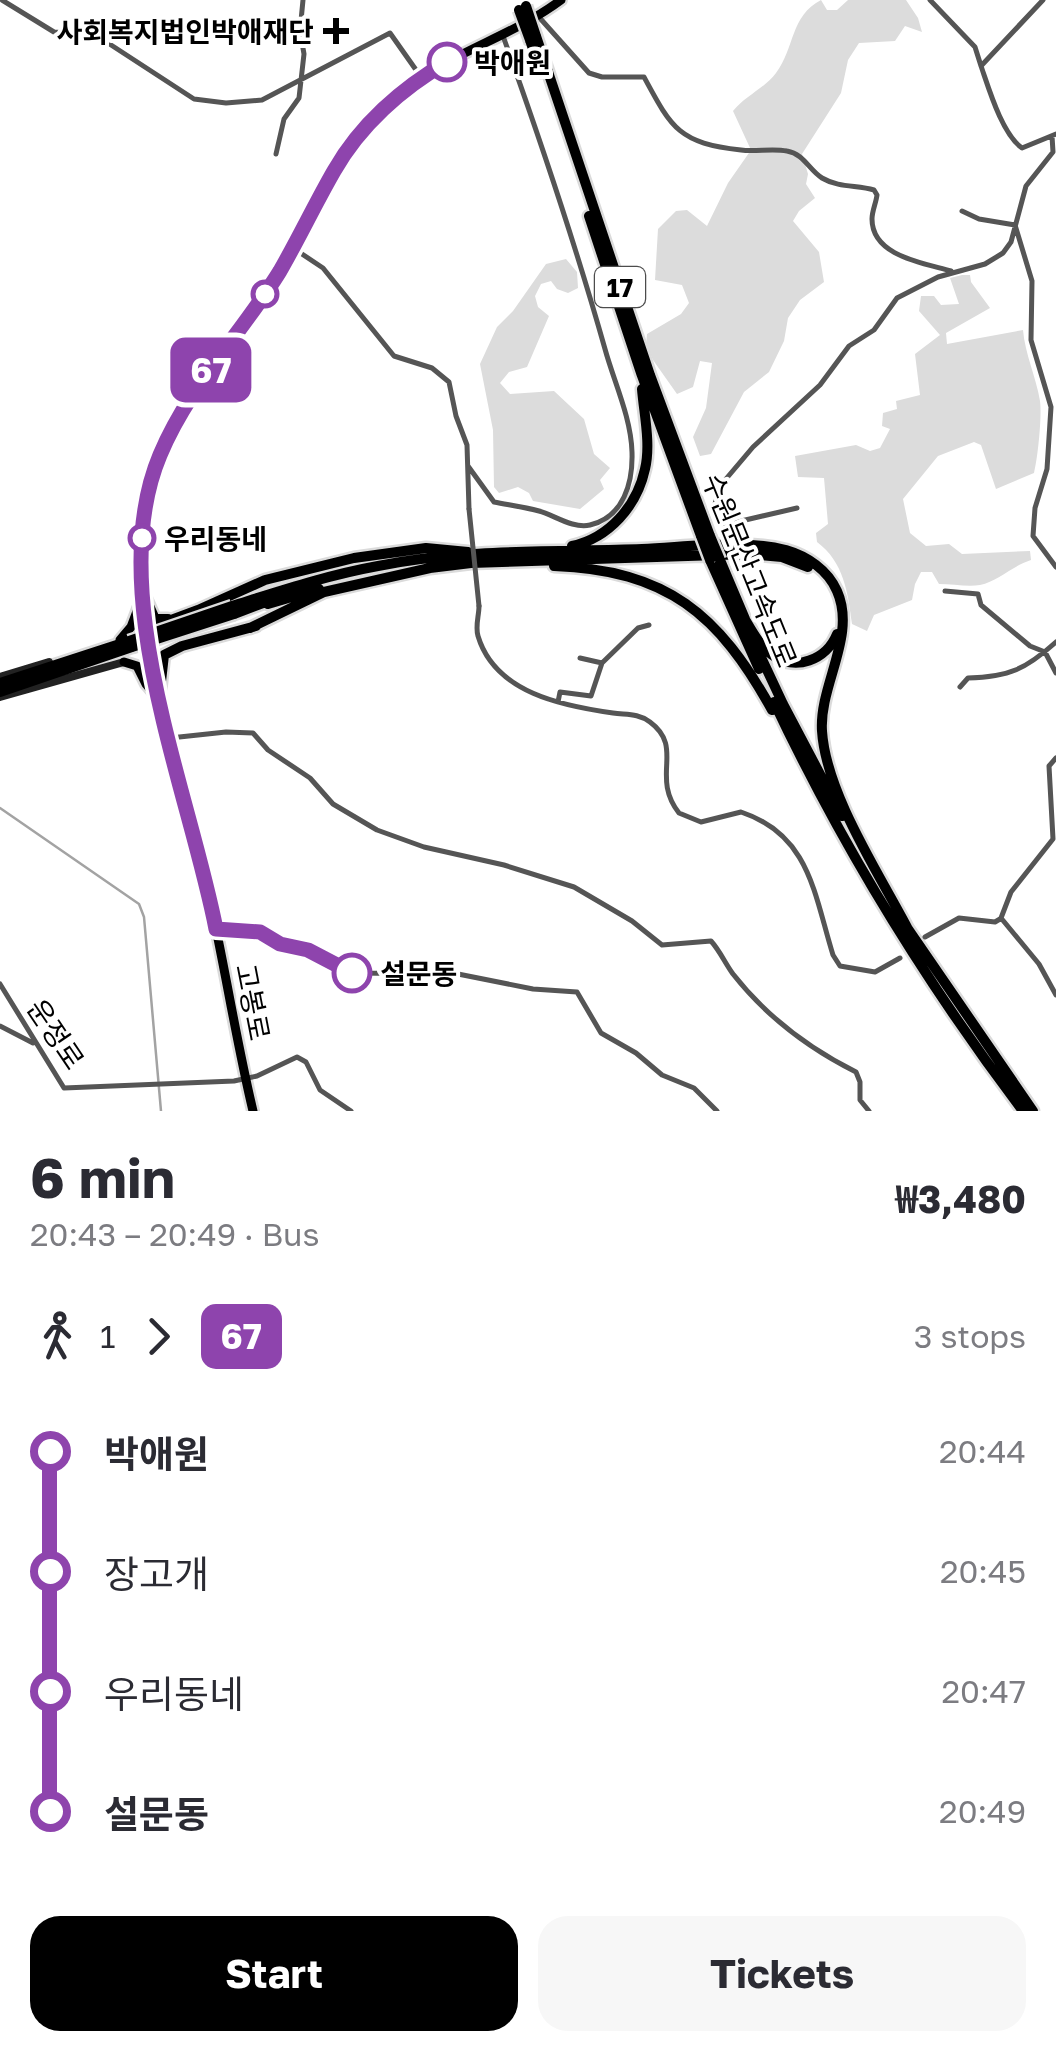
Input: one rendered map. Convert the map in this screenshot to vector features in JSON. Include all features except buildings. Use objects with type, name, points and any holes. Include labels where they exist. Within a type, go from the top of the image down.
[{"type":"highway","name":"수원문산고속도로","points":[[522,4],[641,373],[715,560],[812,780],[886,910],[1023,1111]]},
{"type":"highway","name":"수원문산고속도로","points":[[533,38],[706,536]]},
{"type":"highway","points":[[150,649],[182,646],[250,628],[333,596],[452,566],[582,544],[600,537],[622,518],[646,466],[641,373]]},
{"type":"highway","points":[[519,552],[744,546],[798,554],[820,568],[837,589],[842,613],[841,638],[822,708],[826,760],[845,808],[910,931]]},
{"type":"highway","points":[[147,629],[265,580],[385,552],[460,550],[486,559],[616,573],[654,584],[690,606],[722,634],[746,666],[812,780]]},
{"type":"highway","points":[[0,680],[233,610],[295,586],[382,565],[486,559],[767,554],[796,561],[818,574],[831,592],[838,625],[826,652],[810,661],[794,663],[770,653],[743,616]]},
{"type":"highway","name":"수원문산고속도로","points":[[715,560],[822,778],[955,1008]]},
{"type":"highway","points":[[248,610],[300,590],[374,571],[430,564],[452,566]]},
{"type":"highway","points":[[233,610],[248,610],[360,578],[452,566]]},
{"type":"highway","points":[[250,628],[324,592],[430,568]]},
{"type":"highway","points":[[142,594],[155,619],[198,610]]},
{"type":"highway","points":[[0,694],[127,643]]},
{"type":"highway","points":[[158,699],[164,655],[182,646]]},
{"type":"highway","name":"수원문산고속도로","points":[[976,1038],[1032,1111]]},
{"type":"main road","name":"고봉로","points":[[253,1111],[216,929],[158,699],[142,594],[148,488],[180,415],[255,310],[350,146],[370,122],[422,78],[561,0]]},
{"type":"main road","points":[[127,643],[142,594]]},
{"type":"main road","points":[[0,694],[124,662],[150,649],[132,636],[127,643]]},
{"type":"main road","points":[[124,662],[137,666],[158,699]]},
{"type":"street","points":[[2,0],[54,32],[78,33],[108,42],[194,99],[226,103],[262,100],[390,33],[422,78]]},
{"type":"street","points":[[276,154],[284,119],[299,98],[303,0]]},
{"type":"street","points":[[930,0],[975,47],[1015,143],[1029,148],[1054,135]]},
{"type":"street","points":[[981,66],[1043,0]]},
{"type":"street","points":[[537,15],[588,73],[644,77],[662,111],[684,136],[698,144],[743,151],[791,152],[808,163],[820,178],[874,190],[878,194],[872,221],[882,245],[954,272]]},
{"type":"street","points":[[468,466],[494,502],[536,510],[581,525],[592,525],[616,510],[625,500],[630,477],[632,450],[623,404],[502,33]]},
{"type":"street","points":[[797,508],[724,525],[718,523],[713,511],[720,486],[752,447],[820,386],[849,346],[874,330],[897,298],[954,272],[995,260],[1011,242],[1026,186],[1053,152],[1054,135]]},
{"type":"street","points":[[962,211],[979,219],[1014,225]]},
{"type":"street","points":[[1014,225],[1032,281],[1030,336],[1050,407],[1047,469],[1035,508],[1033,536],[1056,568]]},
{"type":"street","points":[[292,248],[323,268],[394,356],[432,368],[449,382],[467,446],[466,491],[479,606],[478,634],[488,654],[521,688],[537,696],[633,714],[654,726],[668,750],[664,780],[667,792],[684,816],[701,822],[741,812],[788,839],[807,870],[840,966],[875,972],[900,958]]},
{"type":"street","points":[[944,591],[978,594],[982,606],[1030,646],[1045,652],[1056,673]]},
{"type":"street","points":[[558,702],[560,692],[591,696],[602,662],[638,628],[649,625]]},
{"type":"street","points":[[960,687],[968,678],[1016,672],[1056,642]]},
{"type":"street","points":[[580,658],[602,662]]},
{"type":"street","points":[[170,738],[253,733],[268,750],[310,778],[333,804],[389,835],[574,887],[598,898],[662,945],[711,941],[734,974],[788,1031],[836,1064],[856,1072],[860,1100],[869,1111]]},
{"type":"street","points":[[925,936],[959,918],[995,922],[1001,918],[1011,892],[1053,839],[1049,766],[1056,758]]},
{"type":"street","points":[[1001,918],[1039,964],[1056,994]]},
{"type":"street","points":[[216,929],[260,932],[280,944],[308,950],[352,973],[458,974],[533,989],[577,992],[602,1033],[636,1052],[662,1075],[694,1088],[717,1111]]},
{"type":"street","name":"운정로","points":[[0,984],[64,1088],[245,1078]]},
{"type":"street","points":[[0,1026],[36,1044]]},
{"type":"street","points":[[245,1078],[297,1057],[306,1062],[320,1090],[350,1111]]},
{"type":"shaded area","points":[[821,0],[827,10],[837,10],[848,0],[906,0],[922,32],[905,26],[895,41],[859,43],[848,60],[841,93],[802,154],[808,174],[806,184],[815,198],[793,221],[819,252],[824,282],[800,300],[788,318],[784,341],[769,372],[744,392],[711,454],[700,456],[693,437],[706,408],[712,363],[700,361],[693,387],[677,394],[646,345],[647,334],[681,314],[689,303],[682,285],[655,280],[658,229],[676,211],[687,210],[707,226],[728,183],[751,150],[733,111],[776,73],[798,24]]},
{"type":"shaded area","points":[[566,259],[577,272],[578,288],[568,293],[557,289],[551,281],[541,284],[535,296],[538,307],[549,316],[527,367],[509,372],[500,383],[510,394],[554,391],[584,419],[594,454],[610,468],[600,480],[604,489],[580,509],[533,501],[529,493],[518,487],[499,493],[494,487],[493,430],[480,364],[497,327],[546,264]]},
{"type":"shaded area","points":[[970,275],[990,308],[946,333],[947,344],[1023,330],[1040,401],[1034,473],[996,489],[981,445],[974,442],[938,456],[903,499],[910,533],[926,546],[949,544],[962,554],[1030,551],[1031,560],[975,586],[939,584],[932,572],[921,572],[912,600],[874,615],[867,631],[852,624],[839,569],[817,542],[816,533],[828,524],[824,478],[798,477],[795,456],[856,445],[870,451],[880,448],[890,429],[882,426],[883,413],[897,409],[896,401],[920,395],[915,354],[940,335],[919,311],[921,296],[934,296],[941,305],[959,304],[950,278]]},
{"type":"waterway","points":[[0,808],[139,904],[144,917],[161,1111]]},
{"type":"bus line","name":"67","points":[[352,973],[325,957],[280,944],[260,932],[216,929],[158,699],[142,598],[143,524],[153,473],[180,415],[282,268],[334,170],[370,122],[405,90],[447,62]]},
{"type":"place","name":"사회복지법인박애재단","points":[[336,31]]},
{"type":"place","name":"박애원","points":[[447,62]]},
{"type":"place","name":"우리동네","points":[[142,538]]},
{"type":"place","name":"설문동","points":[[352,973]]}]
